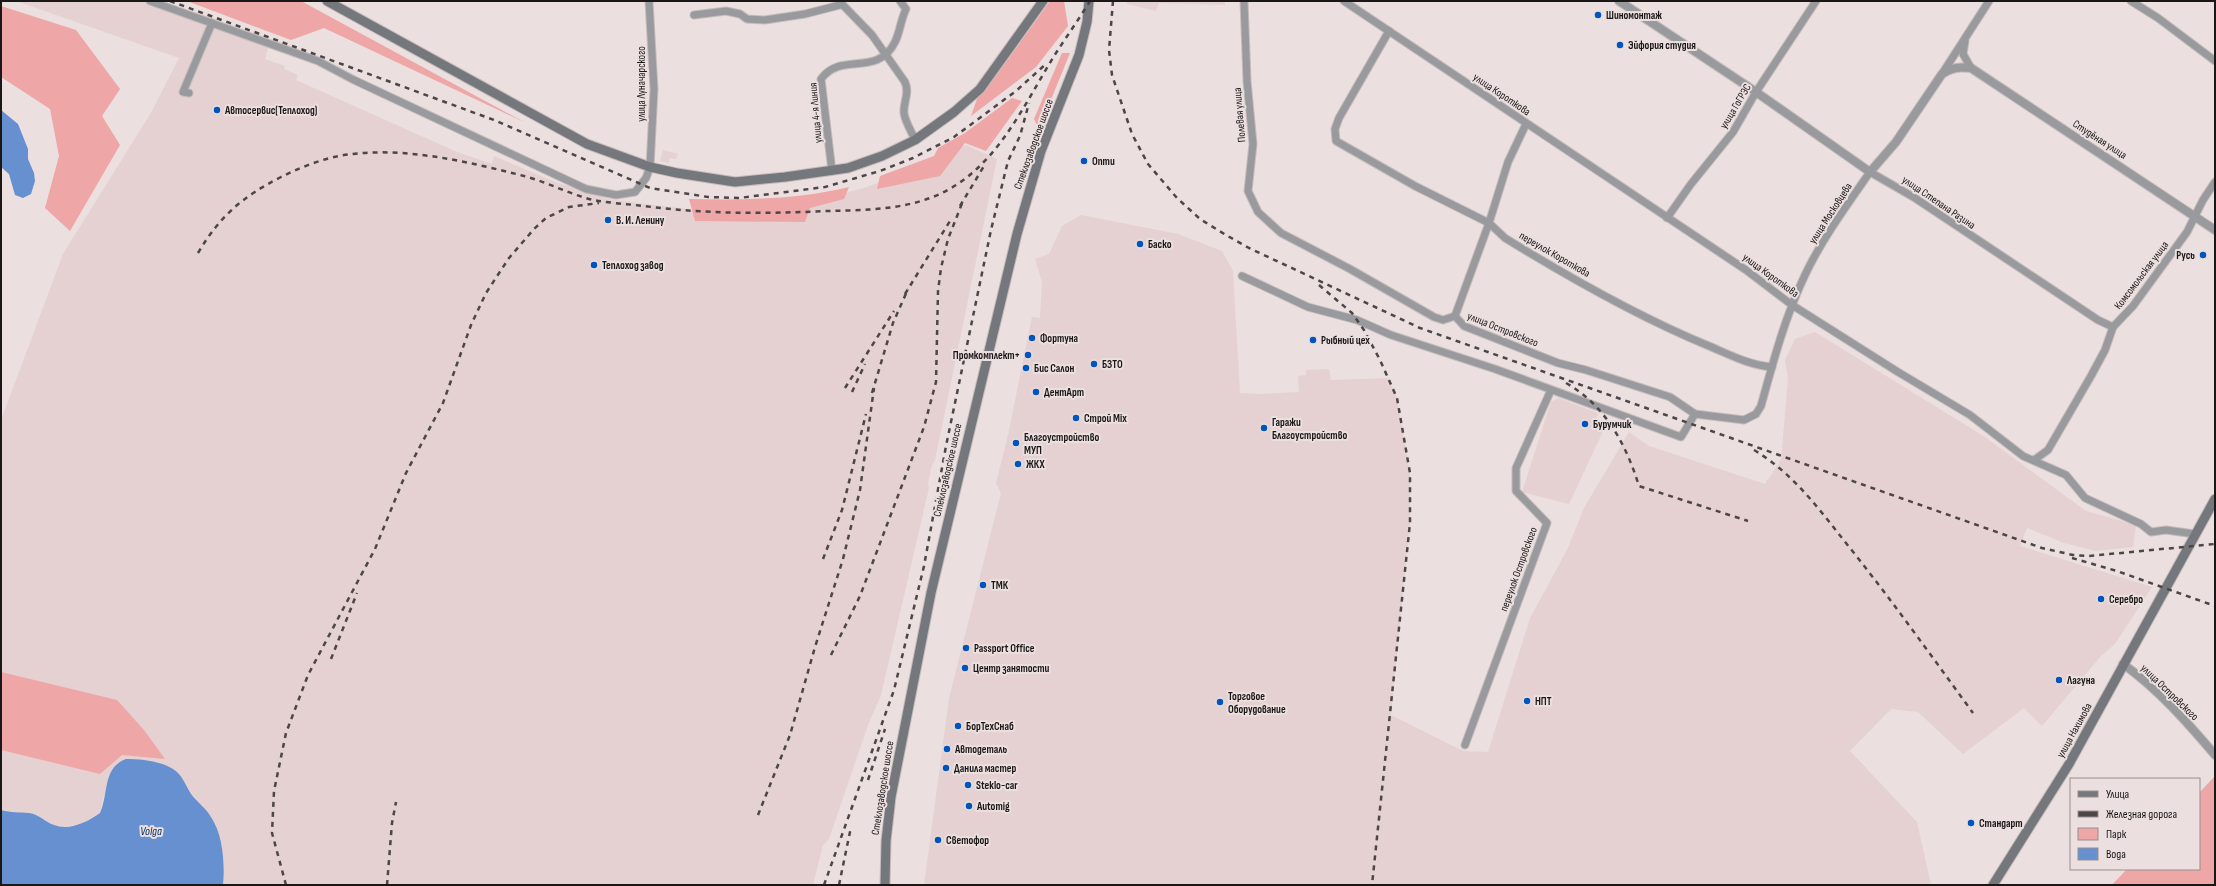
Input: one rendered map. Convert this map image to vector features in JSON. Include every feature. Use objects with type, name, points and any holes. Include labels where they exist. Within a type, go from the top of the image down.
[{"type":"main road","points":[[328,1],[587,144],[650,167],[677,173],[735,182],[832,171],[868,162],[915,140],[954,112],[980,89],[1043,1]]},
{"type":"main road","name":"Стеклозаводское шоссе","points":[[885,885],[886,841],[891,798],[931,593],[1017,234],[1041,151],[1074,70],[1084,37],[1089,1]]},
{"type":"main road","name":"улица Нахимова","points":[[1993,885],[2069,764],[2194,534],[2215,499]]},
{"type":"street","points":[[150,1],[318,61],[361,84],[586,189],[616,195],[635,192],[646,178],[650,167]]},
{"type":"street","name":"улица Луначарского","points":[[649,1],[654,82],[650,167]]},
{"type":"street","name":"улица 4-я Линия","points":[[832,171],[821,78],[827,71],[835,66],[873,63],[885,54],[895,42],[906,9],[900,1]]},
{"type":"street","name":"Полевая улица","points":[[1244,1],[1247,81],[1253,144],[1248,191],[1258,212],[1265,221]]},
{"type":"street","name":"улица Короткова","points":[[1344,1],[1746,270],[1792,304],[1898,372],[1970,415],[2015,451],[2066,475],[2085,498],[2141,524],[2151,532],[2166,530],[2194,534]]},
{"type":"street","name":"улица Степана Разина","points":[[1619,1],[1756,92],[1870,172],[1915,198],[2098,320],[2113,327]]},
{"type":"street","name":"улица ГоГРЭС","points":[[1667,218],[1691,184],[1733,132],[1756,92],[1816,1]]},
{"type":"street","name":"улица Московцева","points":[[1750,418],[1756,414],[1761,406],[1792,304],[1820,247],[1870,172],[1896,142],[1989,1]]},
{"type":"street","points":[[2131,1],[2158,18],[2215,61]]},
{"type":"street","points":[[694,15],[726,11],[740,14],[747,19],[764,20],[805,14],[839,3],[872,35],[907,88],[904,115],[915,140]]},
{"type":"street","points":[[189,93],[183,92],[212,23]]},
{"type":"street","name":"переулок Короткова","points":[[1389,31],[1340,118],[1335,129],[1336,141],[1415,186],[1468,214],[1489,222],[1497,232],[1516,245],[1635,311],[1689,338],[1743,361],[1772,367]]},
{"type":"street","points":[[1965,38],[1963,54],[1971,68]]},
{"type":"street","points":[[1942,74],[1951,68],[1971,68]]},
{"type":"street","name":"Студёная улица","points":[[1971,68],[2215,230]]},
{"type":"street","points":[[1454,316],[1489,222],[1508,162],[1526,124]]},
{"type":"street","name":"Комсомольская улица","points":[[2034,460],[2040,458],[2048,450],[2105,350],[2113,327],[2133,306],[2187,232],[2215,182]]},
{"type":"street","name":"улица Островского","points":[[1265,221],[1281,233],[1350,268],[1434,317],[1443,320],[1454,316],[1464,326],[1558,363],[1586,370],[1670,397],[1695,414],[1735,420],[1750,418]]},
{"type":"street","points":[[1242,276],[1308,307],[1357,320],[1391,335],[1495,369],[1681,437],[1695,414]]},
{"type":"street","name":"переулок Островского","points":[[1465,745],[1547,524],[1516,491],[1516,468],[1551,390]]},
{"type":"street","name":"улица Островского","points":[[2123,664],[2139,675],[2166,701],[2215,755]]},
{"type":"shaded area","points":[[16,1],[150,1],[269,44],[265,59],[285,66],[284,69],[298,75],[296,80],[457,152],[492,164],[494,156],[555,182],[608,199],[694,210],[817,201],[867,187],[920,167],[966,145],[997,159],[935,460],[932,465],[928,483],[929,488],[881,695],[868,725],[829,839],[823,845],[813,885],[223,885],[220,844],[216,825],[210,815],[192,796],[180,776],[104,795],[100,813],[82,824],[63,827],[53,825],[38,816],[28,813],[14,814],[1,810],[1,420],[63,254],[152,111],[179,58]]},
{"type":"shaded area","points":[[1127,1],[1225,1],[1225,5],[1159,3],[1156,11],[1127,4]]},
{"type":"shaded area","points":[[663,150],[678,154],[676,159],[670,158],[669,163],[660,161]]},
{"type":"shaded area","points":[[1081,215],[1178,234],[1222,251],[1233,271],[1240,393],[1259,394],[1299,392],[1298,376],[1306,375],[1306,370],[1329,369],[1331,380],[1388,378],[1397,398],[1410,473],[1410,523],[1391,715],[1463,751],[1488,752],[1530,618],[1567,550],[1584,508],[1629,432],[1649,446],[1765,484],[1781,460],[1788,378],[1785,360],[1795,339],[1815,332],[1985,437],[2086,511],[2136,525],[2133,547],[2096,551],[2064,543],[2027,528],[2020,546],[2152,587],[2115,644],[2101,656],[2042,726],[2024,708],[1963,754],[1918,712],[1891,709],[1850,751],[1917,822],[1931,885],[924,885],[949,698],[1001,493],[996,483],[1008,435],[1032,317],[1040,318],[1042,282],[1035,259],[1049,254],[1062,226]]},
{"type":"shaded area","points":[[1558,398],[1598,413],[1595,423],[1605,427],[1569,504],[1522,492],[1551,402]]},
{"type":"green space","points":[[187,1],[301,1],[524,122],[324,28],[291,40]]},
{"type":"green space","points":[[1050,1],[1064,1],[1068,26],[1036,67],[971,116],[978,96],[987,88]]},
{"type":"green space","points":[[1,6],[76,30],[120,89],[102,116],[120,145],[70,231],[45,208],[59,156],[50,109],[1,77]]},
{"type":"green space","points":[[1062,53],[1070,53],[1039,129],[1034,119]]},
{"type":"green space","points":[[1012,98],[1022,101],[986,151],[965,143],[940,176],[877,189],[880,176],[934,156],[938,148],[965,133]]},
{"type":"green space","points":[[849,187],[844,199],[810,208],[805,222],[695,221],[689,199],[789,197]]},
{"type":"green space","points":[[1,672],[117,700],[144,730],[165,759],[122,755],[100,774],[1,750]]},
{"type":"green space","points":[[2215,776],[2215,885],[2112,885],[2126,870],[2200,870],[2200,792]]},
{"type":"water","points":[[1,110],[18,124],[28,149],[28,159],[34,173],[35,181],[31,194],[23,198],[15,195],[9,174],[1,167]]},
{"type":"water","name":"Volga","points":[[126,759],[156,762],[173,769],[181,777],[191,794],[209,814],[215,824],[221,841],[224,868],[223,885],[1,885],[1,810],[33,814],[51,824],[60,827],[78,825],[90,820],[100,813],[110,775],[118,763]]},
{"type":"railway","points":[[170,1],[494,120],[650,188],[708,197],[739,198],[825,187],[880,171],[913,158],[954,137],[1016,91],[1047,63]]},
{"type":"railway","points":[[198,253],[206,240],[224,218],[243,200],[267,184],[295,170],[317,162],[339,156],[362,153],[385,152],[432,156],[455,160],[524,176],[593,200],[667,209],[712,212],[780,213],[876,209],[910,204],[941,193],[956,185],[973,173],[987,158],[1013,125],[1056,53],[1090,1]]},
{"type":"railway","points":[[1113,1],[1109,50],[1112,75],[1132,134],[1148,164],[1177,198],[1200,219],[1249,248],[1420,328],[2042,548],[2073,555],[2089,556],[2215,544]]},
{"type":"railway","points":[[824,885],[894,690],[924,566],[946,446],[991,230],[1008,161],[1020,136],[1029,103]]},
{"type":"railway","points":[[960,206],[984,166]]},
{"type":"railway","points":[[831,655],[860,596],[924,427],[936,382],[938,291],[941,268],[948,239],[963,201]]},
{"type":"railway","points":[[286,885],[272,833],[274,791],[286,733],[308,675],[375,549],[406,473],[443,403],[471,325],[486,293],[509,258],[534,229],[546,218],[569,207],[599,203]]},
{"type":"railway","points":[[905,294],[950,221]]},
{"type":"railway","points":[[1319,285],[1352,313],[1364,330],[1380,360],[1397,398],[1410,473],[1410,523],[1372,885]]},
{"type":"railway","points":[[872,393],[893,323],[908,289]]},
{"type":"railway","points":[[845,388],[894,311]]},
{"type":"railway","points":[[852,392],[865,364]]},
{"type":"railway","points":[[1566,383],[1592,402],[1603,414],[1628,455],[1639,486],[1748,521]]},
{"type":"railway","points":[[758,815],[790,735],[815,647],[843,559],[860,490],[874,388]]},
{"type":"railway","points":[[823,559],[842,510],[866,414]]},
{"type":"railway","points":[[1754,450],[1780,468],[1822,513],[1859,559],[1973,713]]},
{"type":"railway","points":[[2072,558],[2117,571],[2215,606]]},
{"type":"railway","points":[[331,659],[357,593]]},
{"type":"railway","points":[[868,780],[885,729]]},
{"type":"railway","points":[[387,885],[392,823],[396,802]]},
{"type":"railway","points":[[839,885],[851,827]]},
{"type":"place","name":"Шиномонтаж","points":[[1598,15]]},
{"type":"place","name":"Эйфория студия","points":[[1620,45]]},
{"type":"place","name":"Автосервис(Теплоход)","points":[[217,110]]},
{"type":"place","name":"Опти","points":[[1084,161]]},
{"type":"place","name":"В. И. Ленину","points":[[608,220]]},
{"type":"place","name":"Баско","points":[[1140,244]]},
{"type":"place","name":"Русь","points":[[2203,255]]},
{"type":"place","name":"Теплоход завод","points":[[594,265]]},
{"type":"place","name":"Фортуна","points":[[1032,338]]},
{"type":"place","name":"Рыбный цех","points":[[1313,340]]},
{"type":"place","name":"Промкомплект+","points":[[1028,355]]},
{"type":"place","name":"БЗТО","points":[[1094,364]]},
{"type":"place","name":"Бис Салон","points":[[1026,368]]},
{"type":"place","name":"ДентАрт","points":[[1036,392]]},
{"type":"place","name":"Строй Mix","points":[[1076,418]]},
{"type":"place","name":"Бурумчик","points":[[1585,424]]},
{"type":"place","name":"Гаражи Благоустройство","points":[[1264,428]]},
{"type":"place","name":"Благоустройство МУП","points":[[1016,443]]},
{"type":"place","name":"ЖКХ","points":[[1018,464]]},
{"type":"place","name":"ТМК","points":[[983,585]]},
{"type":"place","name":"Серебро","points":[[2101,599]]},
{"type":"place","name":"Passport Office","points":[[966,648]]},
{"type":"place","name":"Центр занятости","points":[[965,668]]},
{"type":"place","name":"Лагуна","points":[[2059,680]]},
{"type":"place","name":"НПТ","points":[[1527,701]]},
{"type":"place","name":"Торговое Оборудование","points":[[1220,702]]},
{"type":"place","name":"БорТехСнаб","points":[[958,726]]},
{"type":"place","name":"Автодеталь","points":[[947,749]]},
{"type":"place","name":"Данила мастер","points":[[946,768]]},
{"type":"place","name":"Steklo-car","points":[[968,785]]},
{"type":"place","name":"Automig","points":[[969,806]]},
{"type":"place","name":"Стандарт","points":[[1971,823]]},
{"type":"place","name":"Светофор","points":[[938,840]]}]
